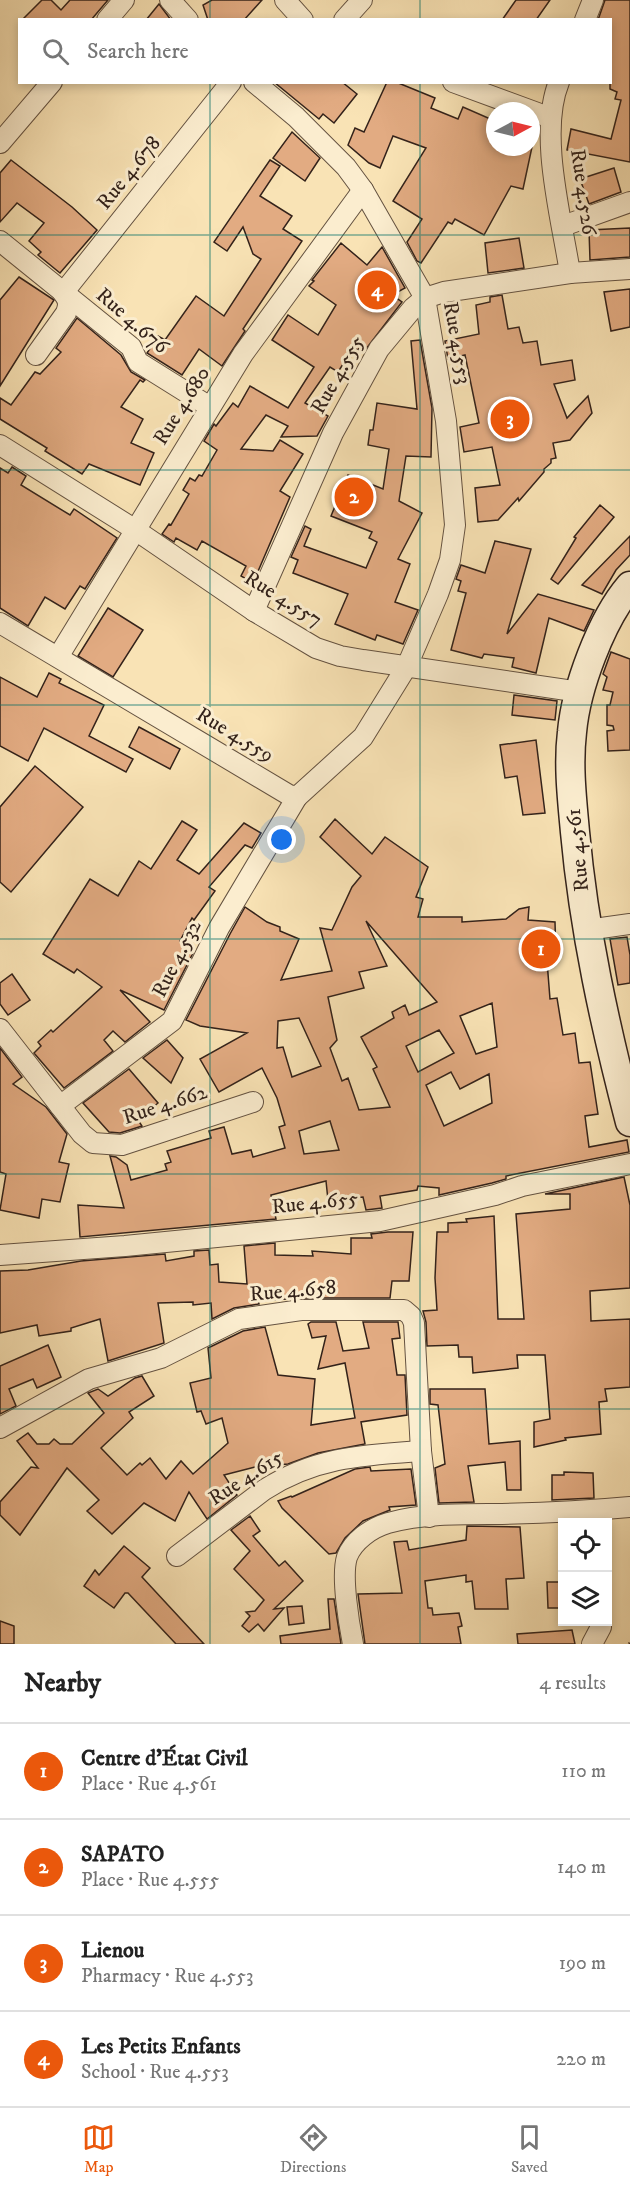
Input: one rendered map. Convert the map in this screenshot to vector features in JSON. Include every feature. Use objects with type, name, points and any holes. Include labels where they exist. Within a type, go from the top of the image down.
[{"type":"main road","name":"Rue 4.561","points":[[629,1117],[610,1049],[587,930],[571,786],[572,731],[588,664],[610,616],[630,586]]},
{"type":"street","points":[[109,18],[124,0]]},
{"type":"street","points":[[170,0],[186,18]]},
{"type":"street","points":[[285,0],[301,18]]},
{"type":"street","points":[[346,18],[362,0]]},
{"type":"street","points":[[586,18],[593,0]]},
{"type":"street","points":[[0,143],[50,84]]},
{"type":"street","name":"Rue 4.678","points":[[63,293],[229,84]]},
{"type":"street","name":"Rue 4.553","points":[[256,84],[296,117],[346,167],[363,190],[425,298],[446,421],[455,525],[447,568],[407,666]]},
{"type":"street","points":[[458,84],[551,118]]},
{"type":"street","name":"Rue 4.526","points":[[559,84],[551,118],[553,166],[570,273]]},
{"type":"street","name":"Rue 4.680","points":[[58,657],[134,529],[243,354],[363,190]]},
{"type":"street","points":[[563,226],[630,202]]},
{"type":"street","name":"Rue 4.676","points":[[0,241],[131,347],[138,362],[210,407]]},
{"type":"street","points":[[425,298],[462,289],[570,273],[630,269]]},
{"type":"street","points":[[36,355],[66,313],[68,298],[63,293]]},
{"type":"street","name":"Rue 4.555","points":[[254,611],[339,423],[379,350],[412,308],[425,298]]},
{"type":"street","name":"Rue 4.557","points":[[0,445],[134,529],[254,611],[316,648],[340,656],[580,692]]},
{"type":"street","name":"Rue 4.559","points":[[0,622],[297,798]]},
{"type":"street","points":[[297,798],[349,753],[363,737],[407,666]]},
{"type":"street","name":"Rue 4.532","points":[[60,1106],[172,1021],[215,935],[297,798]]},
{"type":"street","points":[[587,930],[630,924]]},
{"type":"street","name":"Rue 4.662","points":[[1,1034],[82,1134],[93,1143],[122,1145],[253,1102]]},
{"type":"street","name":"Rue 4.655","points":[[0,1255],[124,1246],[380,1221],[522,1186],[630,1164]]},
{"type":"street","name":"Rue 4.658","points":[[0,1428],[89,1379],[161,1358],[239,1319],[301,1310],[404,1310],[411,1316],[414,1323],[421,1451],[429,1517]]},
{"type":"street","name":"Rue 4.615","points":[[177,1556],[264,1490],[314,1465],[380,1454],[421,1451]]},
{"type":"street","points":[[353,1644],[346,1598],[345,1567],[347,1556],[367,1532],[387,1524],[429,1517],[578,1512],[630,1507]]},
{"type":"building","points":[[42,0],[51,0],[61,10],[70,0],[108,0],[93,18],[24,18]]},
{"type":"building","points":[[212,0],[262,0],[246,18],[207,18],[203,5]]},
{"type":"building","points":[[516,0],[550,0],[537,18],[503,18]]},
{"type":"building","points":[[605,0],[630,0],[630,162],[567,150],[571,129],[611,139],[621,100],[615,99],[617,92],[610,89],[610,84],[612,84],[612,18],[599,18]]},
{"type":"building","points":[[159,4],[170,18],[148,18]]},
{"type":"building","points":[[276,84],[344,84],[357,94],[334,123],[323,114],[319,119]]},
{"type":"building","points":[[386,84],[401,84],[435,98],[431,108],[458,119],[463,107],[486,117],[486,156],[530,156],[523,189],[511,186],[484,235],[455,219],[452,224],[448,222],[421,263],[417,261],[407,242],[422,219],[393,201],[426,148],[393,136],[380,168],[369,163],[348,145],[355,128],[364,132]]},
{"type":"building","points":[[292,132],[320,158],[305,181],[273,158]]},
{"type":"building","points":[[11,160],[72,207],[97,230],[60,273],[38,255],[41,252],[29,241],[44,223],[17,203],[0,222],[0,173]]},
{"type":"building","points":[[270,160],[280,166],[260,196],[292,216],[283,229],[302,241],[243,329],[245,331],[222,366],[199,349],[182,375],[147,353],[158,336],[165,340],[196,296],[224,316],[261,259],[253,254],[243,227],[227,251],[214,242]]},
{"type":"building","points":[[614,168],[621,192],[589,204],[580,179]]},
{"type":"building","points":[[630,228],[630,257],[590,260],[589,230]]},
{"type":"building","points":[[519,238],[524,268],[488,273],[485,243]]},
{"type":"building","points":[[341,243],[367,265],[382,247],[405,288],[392,295],[402,302],[366,349],[361,345],[358,350],[355,348],[348,362],[345,361],[338,372],[330,367],[305,403],[328,416],[317,436],[281,437],[288,426],[266,415],[241,449],[273,451],[280,440],[303,454],[280,491],[290,497],[253,583],[241,576],[246,566],[202,541],[197,550],[176,538],[174,542],[162,534],[169,524],[171,525],[189,494],[183,490],[190,478],[195,481],[199,475],[202,476],[217,450],[204,441],[214,424],[216,426],[233,403],[238,407],[250,386],[288,408],[314,367],[272,340],[288,315],[318,335],[336,305],[309,286]]},
{"type":"building","points":[[19,277],[54,300],[0,386],[0,300]]},
{"type":"building","points":[[630,289],[630,327],[611,331],[604,292]]},
{"type":"building","points":[[502,295],[508,329],[519,327],[523,343],[537,341],[541,365],[572,360],[575,380],[554,384],[567,418],[588,396],[592,413],[570,440],[553,443],[556,458],[551,459],[551,463],[519,501],[518,498],[498,520],[478,522],[475,488],[500,485],[492,447],[464,452],[460,427],[479,423],[465,355],[448,359],[445,341],[479,334],[476,305],[490,302],[490,297]]},
{"type":"building","points":[[77,318],[121,355],[131,372],[145,380],[143,382],[140,380],[121,407],[143,419],[131,443],[154,453],[140,485],[89,464],[82,474],[45,451],[47,448],[0,419],[0,398],[11,405],[35,372],[40,374],[61,352],[56,348]]},
{"type":"building","points":[[420,340],[432,408],[431,457],[406,456],[399,501],[422,513],[398,559],[410,564],[395,602],[418,610],[403,644],[377,635],[375,640],[335,624],[348,594],[293,573],[298,560],[291,557],[305,526],[311,529],[304,546],[366,568],[377,542],[369,538],[372,532],[331,516],[348,475],[383,489],[389,449],[368,445],[370,430],[373,430],[377,403],[417,409],[411,341]]},
{"type":"building","points":[[12,467],[26,476],[21,485],[70,515],[74,509],[117,538],[85,589],[80,586],[65,609],[45,597],[28,626],[0,608],[0,468],[8,473]]},
{"type":"building","points":[[600,505],[614,517],[558,584],[551,579],[576,538],[574,537]]},
{"type":"building","points":[[630,536],[630,555],[616,570],[602,594],[582,585]]},
{"type":"building","points":[[495,541],[531,549],[507,634],[538,594],[594,610],[584,631],[549,618],[536,673],[512,667],[514,658],[484,654],[482,658],[451,650],[466,593],[458,591],[461,581],[456,579],[461,565],[485,573]]},
{"type":"building","points":[[108,608],[143,630],[113,677],[78,656]]},
{"type":"building","points":[[611,652],[630,659],[630,750],[608,751],[607,731],[614,730],[613,726],[607,725],[607,705],[610,705],[613,692],[603,690],[607,677],[603,674]]},
{"type":"building","points":[[49,673],[61,679],[59,683],[104,705],[89,736],[133,759],[126,772],[44,728],[28,761],[0,746],[0,677],[37,697]]},
{"type":"building","points":[[514,695],[557,701],[555,720],[512,715]]},
{"type":"building","points":[[139,727],[180,749],[170,769],[129,747]]},
{"type":"building","points":[[536,740],[545,813],[523,815],[517,776],[505,778],[500,745]]},
{"type":"building","points":[[35,766],[83,807],[11,892],[0,882],[0,807]]},
{"type":"building","points":[[335,819],[372,854],[385,837],[428,867],[416,897],[423,899],[418,917],[462,917],[462,922],[506,919],[519,909],[529,907],[528,920],[555,922],[556,960],[547,961],[550,999],[557,998],[563,1035],[575,1033],[579,1063],[590,1062],[598,1114],[585,1116],[589,1147],[627,1140],[629,1152],[506,1176],[506,1179],[492,1183],[439,1195],[439,1188],[418,1186],[417,1190],[380,1196],[382,1208],[366,1210],[363,1197],[328,1200],[326,1181],[271,1195],[276,1219],[80,1237],[78,1205],[124,1208],[110,1156],[116,1157],[127,1165],[131,1180],[167,1170],[165,1164],[171,1162],[167,1151],[211,1138],[209,1131],[224,1127],[232,1154],[251,1150],[253,1157],[285,1148],[279,1127],[285,1125],[277,1098],[262,1068],[219,1092],[200,1059],[247,1033],[200,1026],[186,1020],[245,907],[267,922],[280,927],[280,931],[299,939],[281,980],[332,971],[320,928],[332,930],[352,887],[361,876],[320,837]],"holes":[[[366,921],[437,1002],[409,1015],[405,1005],[392,1012],[394,1018],[361,1037],[377,1067],[373,1069],[390,1107],[359,1110],[348,1078],[342,1081],[330,1048],[337,1040],[328,997],[364,988],[359,972],[387,966]],[[492,1003],[497,1047],[476,1054],[460,1016]],[[299,1018],[321,1066],[292,1077],[283,1047],[277,1048],[278,1021]],[[439,1030],[454,1053],[418,1072],[406,1046]],[[451,1072],[460,1089],[489,1074],[492,1103],[444,1126],[426,1085]],[[330,1121],[339,1150],[304,1154],[299,1131]]]},
{"type":"building","points":[[182,821],[197,830],[177,860],[199,874],[244,823],[261,833],[252,848],[245,845],[209,887],[215,891],[194,920],[192,918],[180,941],[189,946],[187,951],[193,953],[164,1010],[120,990],[150,1022],[125,1042],[113,1031],[104,1040],[113,1051],[64,1088],[34,1053],[41,1046],[38,1042],[51,1030],[53,1032],[102,987],[77,969],[74,973],[43,954],[90,879],[118,896],[139,861],[151,869]]},
{"type":"building","points":[[627,937],[630,955],[630,983],[618,985],[610,939]]},
{"type":"building","points":[[12,974],[30,1000],[8,1015],[0,1004],[0,983]]},
{"type":"building","points":[[167,1040],[183,1058],[171,1083],[143,1058]]},
{"type":"building","points":[[0,1048],[22,1077],[13,1084],[46,1107],[67,1134],[59,1162],[69,1164],[60,1202],[42,1199],[39,1218],[0,1210],[6,1174],[0,1172]]},
{"type":"building","points":[[129,1069],[158,1103],[138,1120],[142,1126],[120,1133],[109,1132],[83,1103]]},
{"type":"building","points":[[624,1177],[630,1205],[630,1288],[590,1291],[591,1321],[630,1319],[630,1387],[605,1389],[607,1401],[599,1402],[601,1434],[565,1438],[566,1440],[534,1447],[534,1422],[550,1419],[545,1355],[517,1355],[518,1368],[473,1373],[472,1357],[459,1357],[458,1345],[427,1346],[423,1311],[437,1310],[435,1278],[437,1232],[448,1232],[448,1223],[467,1222],[466,1219],[494,1216],[498,1319],[524,1319],[516,1214],[570,1209],[570,1194],[545,1194]]},
{"type":"building","points":[[413,1232],[409,1281],[392,1281],[390,1298],[301,1298],[258,1301],[259,1304],[234,1308],[212,1319],[211,1303],[193,1305],[193,1302],[158,1303],[164,1343],[108,1361],[100,1319],[71,1328],[71,1331],[39,1336],[37,1325],[0,1333],[0,1271],[28,1270],[81,1261],[165,1254],[166,1261],[194,1256],[194,1251],[209,1250],[210,1265],[218,1264],[219,1282],[247,1284],[244,1246],[275,1243],[275,1255],[313,1256],[312,1251],[351,1254],[351,1238],[372,1238],[371,1234]]},
{"type":"building","points":[[336,1322],[343,1351],[369,1348],[363,1322],[398,1322],[400,1338],[392,1339],[397,1375],[405,1375],[407,1415],[361,1422],[365,1444],[318,1453],[288,1464],[255,1467],[224,1475],[237,1495],[207,1519],[189,1492],[175,1521],[144,1503],[112,1534],[87,1511],[99,1500],[67,1468],[20,1535],[0,1515],[0,1502],[31,1467],[38,1468],[17,1441],[28,1433],[37,1444],[49,1444],[54,1439],[60,1444],[72,1444],[104,1413],[88,1393],[98,1389],[108,1396],[135,1378],[142,1376],[154,1396],[129,1412],[133,1418],[101,1448],[127,1475],[140,1463],[142,1465],[150,1458],[166,1479],[181,1461],[193,1474],[228,1443],[222,1418],[206,1424],[201,1411],[197,1412],[190,1383],[211,1378],[208,1348],[243,1331],[265,1327],[278,1375],[315,1379],[311,1425],[355,1418],[345,1363],[318,1369],[326,1336],[312,1338],[308,1324]]},
{"type":"building","points":[[48,1345],[61,1377],[37,1388],[33,1379],[9,1389],[16,1406],[0,1414],[0,1366]]},
{"type":"building","points":[[430,1389],[485,1389],[489,1444],[520,1441],[521,1490],[507,1490],[505,1462],[468,1466],[474,1502],[439,1503],[435,1468],[445,1464],[438,1405],[430,1404]]},
{"type":"building","points":[[370,1467],[371,1471],[411,1469],[416,1505],[389,1507],[390,1510],[363,1521],[345,1538],[336,1553],[329,1554],[282,1508],[278,1501],[355,1469]]},
{"type":"building","points":[[564,1472],[593,1473],[594,1498],[552,1500],[552,1475],[564,1475]]},
{"type":"building","points":[[250,1516],[260,1531],[253,1536],[279,1566],[285,1561],[303,1581],[274,1609],[284,1608],[264,1631],[258,1624],[249,1632],[242,1626],[250,1616],[246,1612],[255,1611],[264,1600],[234,1569],[250,1551],[231,1530]]},
{"type":"building","points":[[467,1526],[520,1527],[524,1578],[506,1579],[508,1609],[475,1609],[472,1581],[466,1582],[466,1575],[425,1581],[428,1608],[432,1608],[433,1615],[459,1613],[462,1626],[458,1627],[461,1644],[365,1644],[358,1594],[402,1593],[394,1542],[407,1541],[409,1550],[466,1540]]},
{"type":"building","points":[[124,1546],[150,1568],[142,1577],[204,1644],[176,1644],[128,1593],[125,1593],[114,1608],[84,1586],[95,1570],[99,1575]]},
{"type":"building","points":[[547,1582],[558,1582],[558,1608],[548,1608]]},
{"type":"building","points":[[328,1599],[334,1599],[341,1644],[281,1644],[280,1636],[330,1629]]},
{"type":"building","points":[[302,1606],[304,1623],[289,1625],[287,1607]]},
{"type":"building","points":[[0,1621],[14,1626],[14,1644],[0,1644]]},
{"type":"building","points":[[572,1630],[575,1644],[518,1644],[517,1634]]},
{"type":"place","name":"Les Petits Enfants","points":[[377,290]]},
{"type":"place","name":"Lienou","points":[[510,419]]},
{"type":"place","name":"SAPATO","points":[[354,497]]},
{"type":"place","name":"Centre d'État Civil","points":[[541,949]]}]
